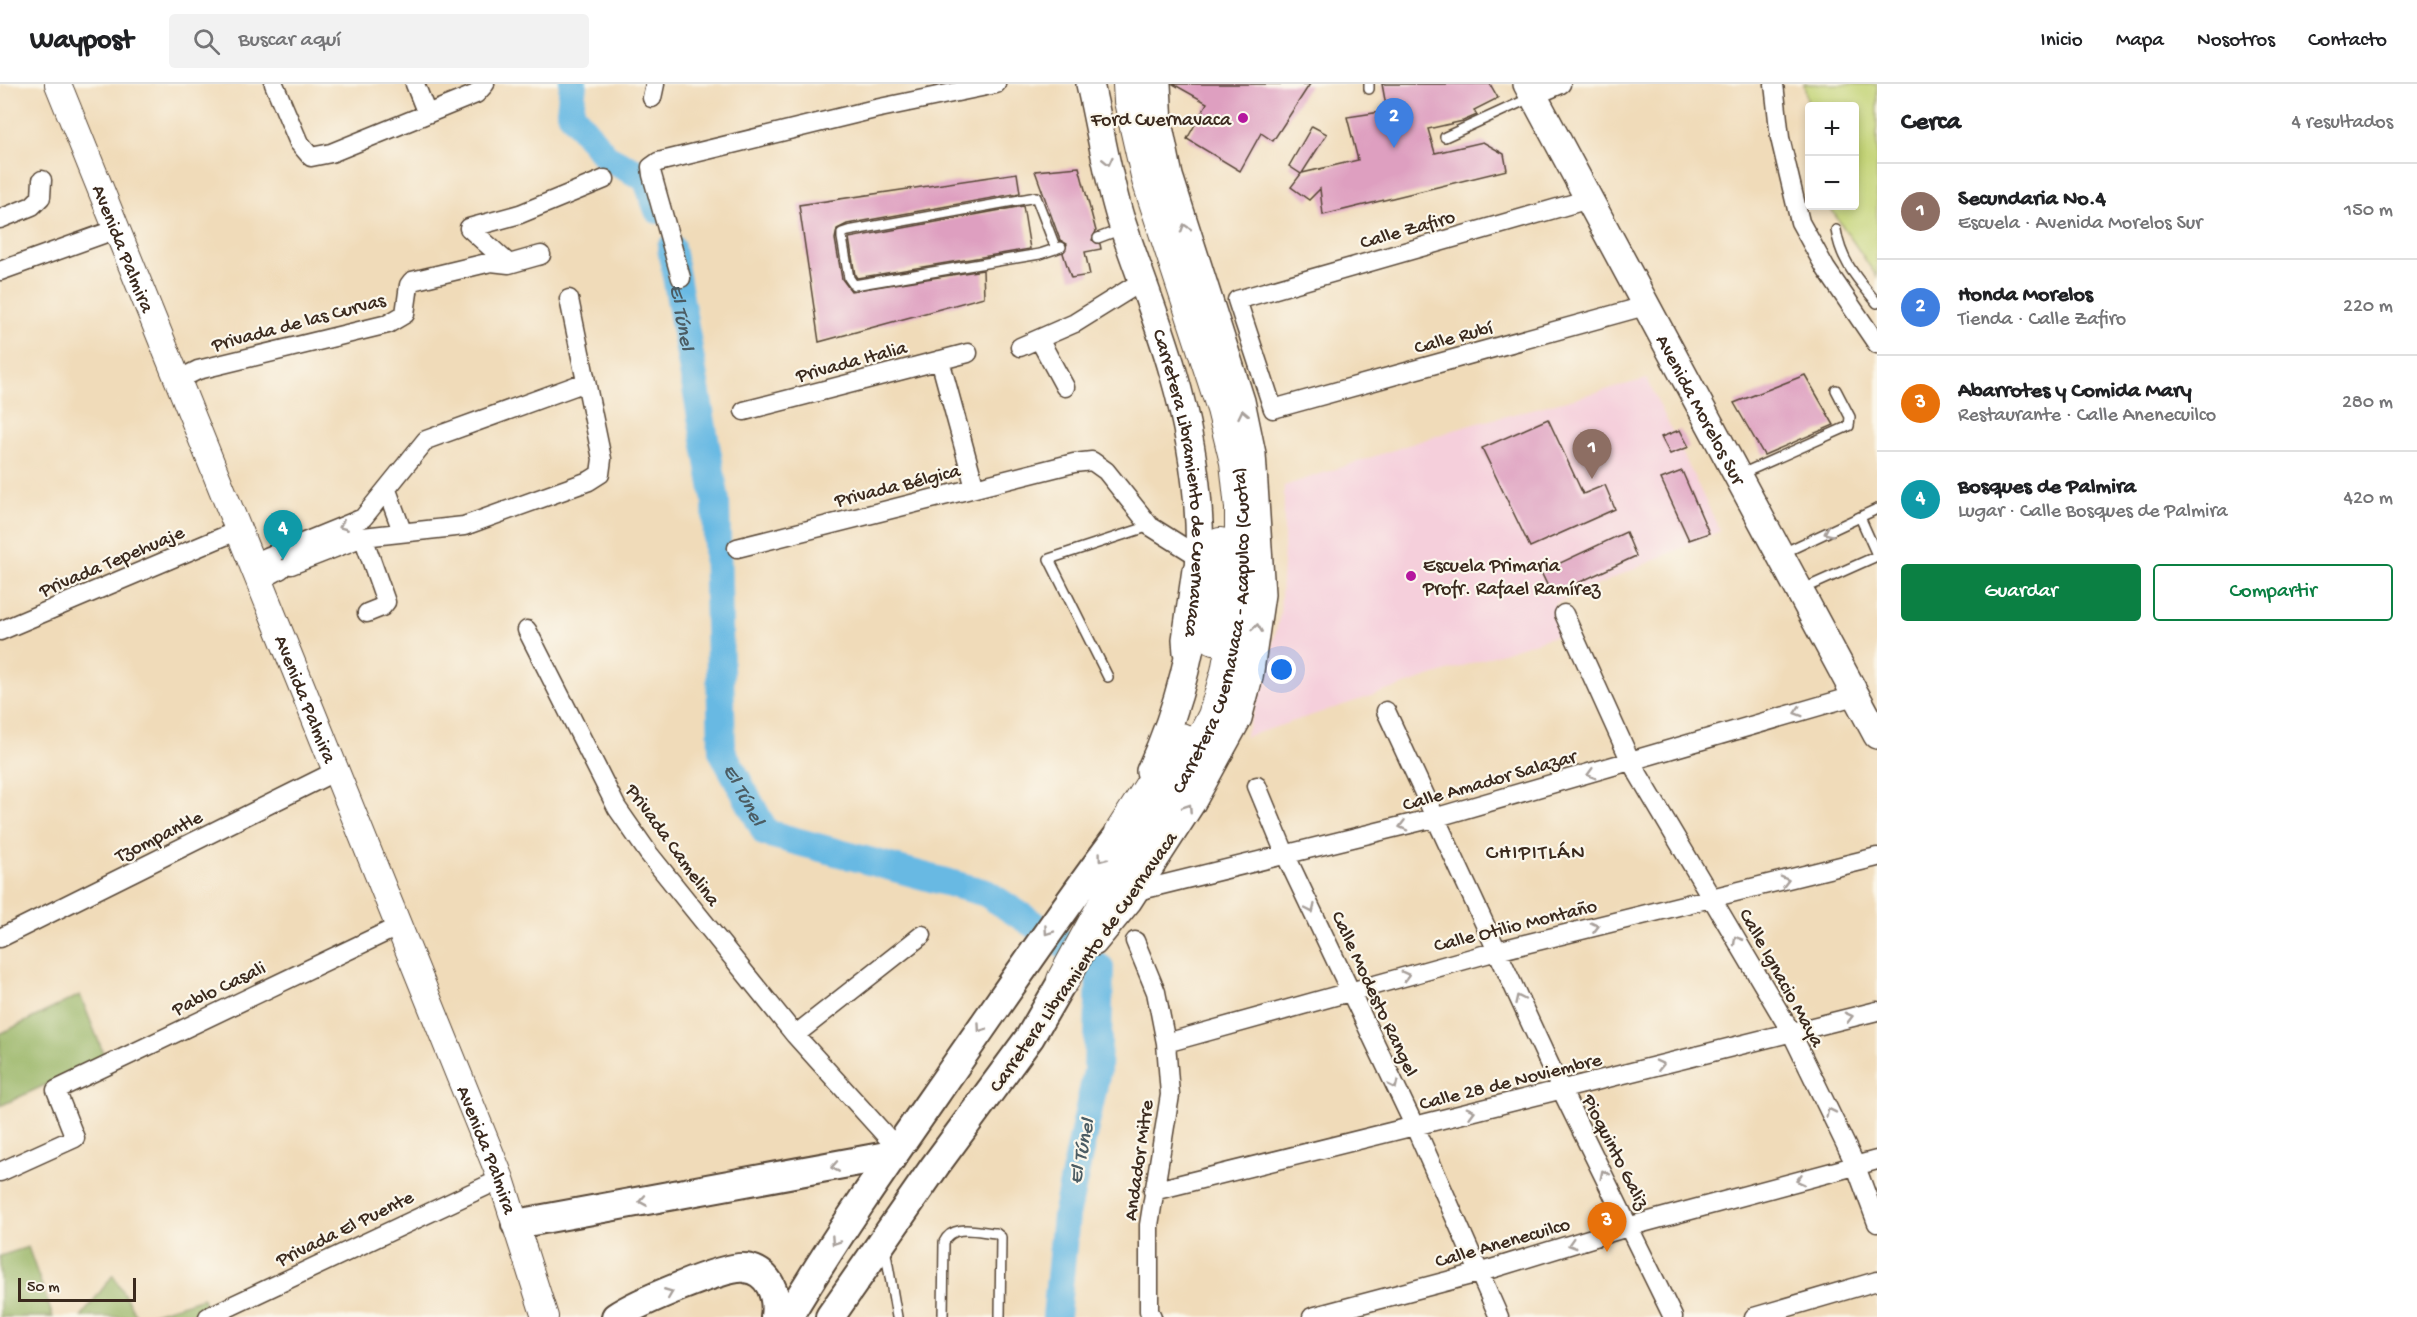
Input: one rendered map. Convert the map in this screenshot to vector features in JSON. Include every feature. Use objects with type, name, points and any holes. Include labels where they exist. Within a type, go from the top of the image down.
[{"type":"highway","name":"Carretera Cuernavaca - Acapulco (Cuota)","points":[[1064,980],[1173,794],[1215,716],[1235,637],[1241,595],[1241,519],[1236,462],[1223,409],[1161,224],[1113,104],[1111,84]]},
{"type":"highway","name":"Carretera Cuernavaca - Acapulco (Cuota)","points":[[1121,832],[1185,731],[1198,700],[1214,640],[1221,565],[1218,502],[1205,413],[1145,229],[1134,153],[1129,84]]},
{"type":"highway","name":"Carretera Libramiento de Cuernavaca","points":[[788,1317],[806,1284],[927,1106],[1113,893],[1121,832]]},
{"type":"highway","name":"Carretera Libramiento de Cuernavaca","points":[[830,1317],[1030,1037],[1064,980]]},
{"type":"highway","points":[[516,1224],[895,1151]]},
{"type":"highway","points":[[616,1317],[630,1308],[715,1274],[745,1268],[767,1279],[777,1301],[775,1317]]},
{"type":"main road","name":"Avenida Palmira","points":[[58,84],[239,530],[274,564],[336,771],[501,1179],[545,1317]]},
{"type":"main road","name":"Carretera Libramiento de Cuernavaca","points":[[1090,84],[1125,228],[1144,280],[1187,422],[1200,513],[1201,560],[1194,633],[1177,702],[1151,767],[1121,832]]},
{"type":"main road","name":"Carretera Libramiento de Cuernavaca","points":[[1113,893],[1192,802],[1238,718],[1249,677],[1261,594],[1252,454],[1241,401],[1169,176],[1159,127],[1157,84]]},
{"type":"main road","name":"Avenida Morelos Sur","points":[[1530,90],[1877,735]]},
{"type":"street","points":[[274,84],[299,142],[311,157],[331,153],[476,94],[485,84]]},
{"type":"street","points":[[415,84],[427,114]]},
{"type":"street","points":[[681,278],[652,175],[651,167],[658,162],[875,109],[996,84]]},
{"type":"street","points":[[1530,90],[1561,84]]},
{"type":"street","points":[[1774,84],[1780,138],[1800,222],[1826,269],[1877,344]]},
{"type":"street","points":[[509,264],[469,228],[520,214],[605,179]]},
{"type":"street","points":[[0,219],[37,202],[41,197],[42,180]]},
{"type":"street","name":"Calle Zafiro","points":[[1273,409],[1237,300],[1589,200]]},
{"type":"street","points":[[0,271],[117,229]]},
{"type":"street","name":"Privada de las Curvas","points":[[178,380],[198,370],[388,324],[405,314],[409,285],[412,281],[491,262],[509,264],[542,255]]},
{"type":"street","points":[[1020,347],[1108,305],[1144,280]]},
{"type":"street","points":[[274,564],[363,537],[464,526],[589,481],[600,474],[602,459],[569,299]]},
{"type":"street","name":"Calle Rubí","points":[[1273,409],[1646,306]]},
{"type":"street","points":[[1039,339],[1065,387]]},
{"type":"street","name":"Privada Italia","points":[[744,411],[968,353]]},
{"type":"street","name":"Privada Bélgica","points":[[737,548],[975,488],[940,360]]},
{"type":"street","points":[[274,564],[363,518],[426,440],[586,382]]},
{"type":"street","points":[[975,488],[1074,463],[1092,461],[1106,471],[1150,526],[1201,560]]},
{"type":"street","points":[[387,490],[402,531]]},
{"type":"street","name":"Privada Tepehuaje","points":[[0,631],[239,530]]},
{"type":"street","points":[[363,537],[386,602],[382,607],[367,613]]},
{"type":"street","name":"Calle Ignacio Maya","points":[[1564,614],[1631,762],[1791,1032],[1855,1164],[1877,1223]]},
{"type":"street","name":"Privada Camelina","points":[[527,630],[616,808],[649,854],[795,1035],[895,1151]]},
{"type":"street","name":"Calle Amador Salazar","points":[[1113,893],[1286,856],[1434,818],[1854,696]]},
{"type":"street","name":"Pioquinto Galiz","points":[[1386,711],[1561,1089],[1631,1226],[1673,1317]]},
{"type":"street","name":"Tzompantle","points":[[0,938],[336,771]]},
{"type":"street","name":"Calle Modesto Rangel","points":[[1257,786],[1286,856],[1414,1127],[1499,1317]]},
{"type":"street","name":"Calle Otilio Montaño","points":[[1166,1043],[1497,951],[1877,857]]},
{"type":"street","name":"Pablo Casali","points":[[0,1172],[75,1138],[56,1090],[399,926]]},
{"type":"street","points":[[795,1035],[922,935]]},
{"type":"street","name":"Andador Mitre","points":[[1135,941],[1156,992],[1166,1043],[1170,1095],[1164,1148],[1153,1191],[1149,1226],[1149,1311],[1152,1317]]},
{"type":"street","name":"Calle 28 de Noviembre","points":[[1153,1191],[1877,1011]]},
{"type":"street","name":"Calle Anenecuilco","points":[[1312,1317],[1478,1273],[1631,1226],[1855,1164],[1877,1160]]},
{"type":"street","name":"Privada El Puente","points":[[208,1317],[501,1179]]},
{"type":"street","points":[[1754,1317],[1877,1281]]},
{"type":"lane","points":[[1446,137],[1530,90]]},
{"type":"lane","points":[[1036,197],[1059,248],[854,285],[849,278],[842,233],[1036,197]]},
{"type":"lane","points":[[1098,238],[1125,228]]},
{"type":"lane","points":[[1836,230],[1839,251],[1877,303]]},
{"type":"lane","points":[[1736,476],[1849,426],[1850,417],[1836,390]]},
{"type":"lane","points":[[1779,555],[1877,510]]},
{"type":"lane","points":[[1798,591],[1877,555],[1860,517]]},
{"type":"lane","points":[[1108,676],[1049,559],[1150,526]]},
{"type":"lane","points":[[943,1317],[944,1242],[948,1234],[954,1230],[996,1233],[1001,1237],[1000,1317]]},
{"type":"lane","points":[[884,1240],[897,1317]]},
{"type":"shaded area","name":"Escuela Primaria Profr. Rafael Ramírez","points":[[1647,379],[1720,531],[1555,604],[1567,632],[1245,737],[1263,684],[1280,614],[1284,547],[1284,486],[1463,427]]},
{"type":"green space","points":[[1804,84],[1877,84],[1877,277],[1832,210],[1859,210],[1859,102],[1807,102]]},
{"type":"green space","points":[[80,995],[105,1057],[0,1106],[0,1034]]},
{"type":"green space","points":[[28,1247],[53,1317],[0,1317],[0,1256]]},
{"type":"green space","points":[[113,1275],[137,1317],[81,1317]]},
{"type":"green space","points":[[203,1298],[208,1317],[142,1317]]},
{"type":"building","name":"Ford Cuernavaca","points":[[1173,84],[1310,84],[1273,141],[1261,133],[1240,171],[1187,139],[1207,103]]},
{"type":"building","points":[[1382,84],[1490,84],[1498,98],[1474,110],[1477,115],[1463,121],[1428,129],[1435,153],[1483,142],[1504,154],[1507,170],[1323,215],[1320,189],[1309,200],[1291,187],[1301,174],[1289,166],[1312,126],[1327,134],[1302,173],[1358,160],[1347,117],[1387,111]]},
{"type":"building","points":[[1079,167],[1096,231],[1092,240],[1100,244],[1101,249],[1085,252],[1090,275],[1071,278],[1063,253],[1067,244],[1060,240],[1035,171]]},
{"type":"building","points":[[1017,173],[1020,193],[847,224],[837,229],[835,239],[842,279],[851,291],[983,270],[984,297],[819,342],[799,205]]},
{"type":"building","points":[[1023,206],[1030,249],[857,278],[855,275],[849,238]]},
{"type":"building","points":[[1805,375],[1834,425],[1764,455],[1734,403]]},
{"type":"building","points":[[1548,419],[1583,494],[1605,485],[1615,509],[1530,547],[1482,448]]},
{"type":"building","points":[[1680,430],[1689,447],[1670,454],[1661,437]]},
{"type":"building","points":[[1682,471],[1709,533],[1689,540],[1661,479]]},
{"type":"building","points":[[1626,532],[1636,556],[1552,595],[1541,572]]},
{"type":"waterway","name":"El Túnel","points":[[573,84],[570,112],[606,157],[646,178],[658,210]]},
{"type":"waterway","name":"El Túnel","points":[[671,248],[716,501],[722,751],[766,833],[986,893],[1100,968],[1097,1071],[1066,1216],[1056,1317]]},
{"type":"place","name":"Ford Cuernavaca","points":[[1243,118]]},
{"type":"place","name":"Honda Morelos","points":[[1394,148]]},
{"type":"place","name":"Secundaria No.4","points":[[1592,479]]},
{"type":"place","name":"Bosques de Palmira","points":[[283,560]]},
{"type":"place","name":"Escuela Primaria Profr. Rafael Ramírez","points":[[1411,576]]},
{"type":"place","name":"Abarrotes y Comida Mary","points":[[1607,1252]]},
{"type":"district","name":"CHIPITLÁN","points":[[1536,851]]}]
